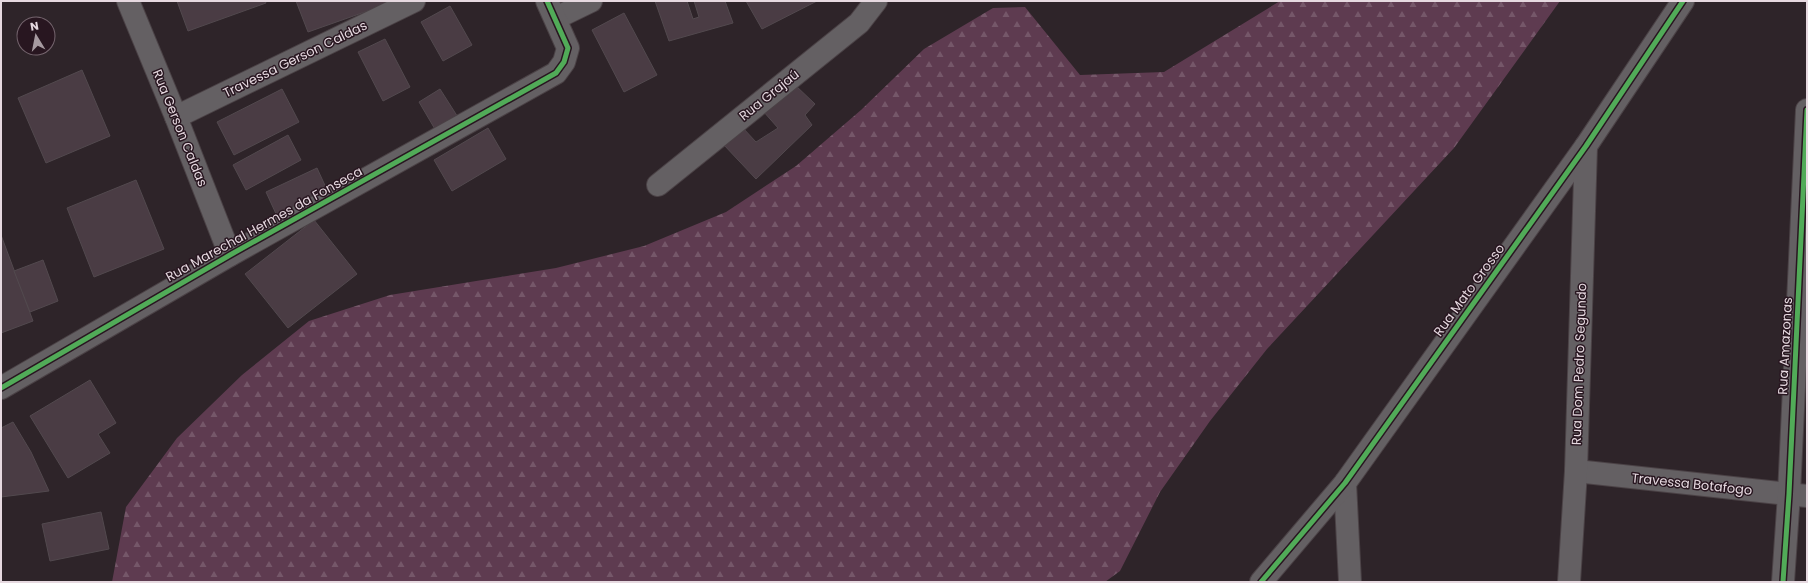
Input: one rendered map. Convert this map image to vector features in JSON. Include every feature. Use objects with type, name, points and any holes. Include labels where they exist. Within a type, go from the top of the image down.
[{"type":"street","name":"Rua Gerson Caldas","points":[[128,1],[176,117],[230,255]]},
{"type":"street","name":"Travessa Gerson Caldas","points":[[176,117],[414,1]]},
{"type":"street","points":[[552,10],[591,1]]},
{"type":"street","name":"Rua Grajaú","points":[[658,184],[859,23],[876,1]]},
{"type":"street","name":"Rua Mato Grosso","points":[[1261,582],[1345,483],[1586,146],[1682,1]]},
{"type":"street","name":"Rua Marechal Hermes da Fonseca","points":[[1,388],[230,255],[556,73],[564,62],[568,48],[552,10]]},
{"type":"street","name":"Rua Amazonas","points":[[1783,582],[1798,495],[1807,110]]},
{"type":"street","name":"Rua Dom Pedro Segundo","points":[[1569,582],[1576,471],[1586,146]]},
{"type":"street","name":"Travessa Botafogo","points":[[1576,471],[1798,495]]},
{"type":"street","points":[[1345,483],[1350,582]]},
{"type":"green space","points":[[1280,1],[1560,1],[1454,148],[1267,349],[1210,421],[1160,492],[1120,571],[1105,582],[112,582],[126,507],[177,438],[242,375],[309,321],[390,295],[556,268],[644,246],[726,212],[796,166],[861,110],[924,49],[993,8],[1025,7],[1080,75],[1164,72]]},
{"type":"building","points":[[177,1],[265,1],[266,3],[188,31]]},
{"type":"building","points":[[296,1],[396,1],[308,32]]},
{"type":"building","points":[[655,1],[687,1],[693,19],[699,17],[694,1],[725,1],[733,23],[669,41]]},
{"type":"building","points":[[746,1],[817,1],[762,29]]},
{"type":"building","points":[[450,6],[472,45],[443,61],[421,22]]},
{"type":"building","points":[[624,13],[657,75],[624,92],[592,30]]},
{"type":"building","points":[[385,39],[410,87],[383,101],[358,52]]},
{"type":"building","points":[[82,70],[110,136],[46,163],[18,98]]},
{"type":"building","points":[[794,84],[815,104],[805,115],[812,125],[756,179],[723,144],[742,127],[756,142],[778,128],[763,111]]},
{"type":"building","points":[[282,89],[299,122],[234,155],[217,122]]},
{"type":"building","points":[[440,89],[461,122],[439,136],[419,102]]},
{"type":"building","points":[[488,128],[506,159],[452,191],[434,160]]},
{"type":"building","points":[[288,135],[301,160],[246,190],[233,165]]},
{"type":"building","points":[[317,168],[328,192],[277,216],[266,192]]},
{"type":"building","points":[[136,180],[164,249],[94,277],[67,208]]},
{"type":"building","points":[[314,220],[357,274],[288,328],[245,274]]},
{"type":"building","points":[[1,235],[33,321],[1,333]]},
{"type":"building","points":[[43,260],[58,301],[30,312],[14,271]]},
{"type":"building","points":[[90,380],[116,423],[98,434],[110,453],[68,478],[30,416]]},
{"type":"building","points":[[13,422],[31,452],[49,491],[1,497],[1,428]]},
{"type":"building","points":[[101,512],[109,549],[50,561],[42,524]]},
{"type":"cycle path","points":[[1,388],[230,255],[556,73],[564,62],[568,48],[547,1]]},
{"type":"cycle path","points":[[1261,582],[1345,483],[1586,146],[1683,1]]},
{"type":"cycle path","points":[[1783,582],[1789,494],[1807,110]]}]
